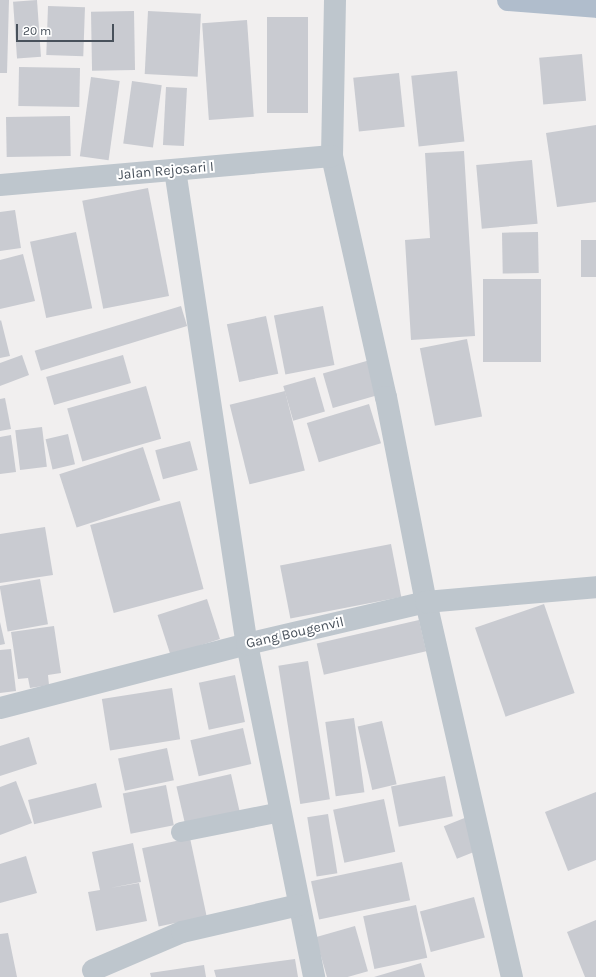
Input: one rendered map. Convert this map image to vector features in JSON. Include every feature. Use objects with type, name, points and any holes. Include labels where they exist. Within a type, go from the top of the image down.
[{"type":"main road","points":[[508,0],[596,8]]},
{"type":"street","points":[[335,0],[332,156],[386,397],[426,602],[512,977]]},
{"type":"street","name":"Jalan Rejosari I","points":[[0,185],[332,156]]},
{"type":"street","points":[[175,170],[247,644],[314,977]]},
{"type":"street","name":"Gang Bougenvil","points":[[0,708],[247,644],[426,602],[596,587]]},
{"type":"street","points":[[93,970],[182,932],[299,905]]},
{"type":"lane","points":[[181,832],[281,812]]},
{"type":"building","points":[[0,0],[9,0],[7,73],[0,73]]},
{"type":"building","points":[[37,0],[41,57],[17,59],[13,2]]},
{"type":"building","points":[[48,6],[85,7],[83,56],[46,55]]},
{"type":"building","points":[[134,11],[135,70],[92,71],[91,12]]},
{"type":"building","points":[[148,11],[201,14],[198,77],[145,74]]},
{"type":"building","points":[[267,17],[308,17],[308,113],[267,113]]},
{"type":"building","points":[[247,20],[254,117],[209,120],[202,23]]},
{"type":"building","points":[[582,54],[586,101],[543,105],[539,58]]},
{"type":"building","points":[[19,67],[80,68],[79,107],[18,106]]},
{"type":"building","points":[[457,71],[464,142],[419,146],[411,76]]},
{"type":"building","points":[[399,73],[405,127],[359,132],[353,78]]},
{"type":"building","points":[[91,77],[120,81],[109,160],[80,156]]},
{"type":"building","points":[[132,81],[162,85],[153,148],[123,143]]},
{"type":"building","points":[[166,87],[187,88],[184,146],[163,145]]},
{"type":"building","points":[[70,116],[71,156],[7,157],[6,117]]},
{"type":"building","points":[[596,125],[596,202],[557,207],[546,133]]},
{"type":"building","points":[[464,151],[475,336],[411,340],[405,240],[430,238],[425,153]]},
{"type":"building","points":[[532,160],[538,224],[482,229],[476,165]]},
{"type":"building","points":[[148,188],[169,296],[103,309],[82,201]]},
{"type":"building","points":[[15,210],[21,248],[0,251],[0,212]]},
{"type":"building","points":[[76,232],[92,308],[46,318],[30,242]]},
{"type":"building","points":[[538,232],[539,273],[503,274],[502,233]]},
{"type":"building","points":[[581,240],[596,240],[596,277],[581,277]]},
{"type":"building","points":[[23,254],[35,301],[0,309],[0,260]]},
{"type":"building","points":[[483,279],[541,279],[541,362],[483,362]]},
{"type":"building","points":[[181,306],[187,326],[41,371],[35,351]]},
{"type":"building","points":[[323,306],[334,365],[285,374],[274,316]]},
{"type":"building","points":[[266,316],[278,374],[239,382],[227,324]]},
{"type":"building","points":[[1,320],[10,356],[0,358],[0,321]]},
{"type":"building","points":[[467,339],[482,417],[435,426],[420,348]]},
{"type":"building","points":[[22,355],[29,375],[0,386],[0,363]]},
{"type":"building","points":[[123,355],[131,383],[54,405],[46,377]]},
{"type":"building","points":[[370,360],[380,395],[333,408],[323,374]]},
{"type":"building","points":[[315,377],[325,412],[293,421],[283,386]]},
{"type":"building","points":[[146,386],[161,439],[82,461],[67,409]]},
{"type":"building","points":[[285,391],[305,471],[250,484],[230,405]]},
{"type":"building","points":[[5,398],[11,429],[0,431],[0,399]]},
{"type":"building","points":[[369,404],[381,443],[319,462],[307,423]]},
{"type":"building","points":[[42,427],[47,467],[20,470],[15,430]]},
{"type":"building","points":[[68,434],[75,464],[53,469],[46,439]]},
{"type":"building","points":[[11,435],[16,472],[0,474],[0,437]]},
{"type":"building","points":[[190,441],[198,470],[163,479],[155,450]]},
{"type":"building","points":[[143,447],[160,500],[77,527],[59,474]]},
{"type":"building","points":[[180,501],[204,589],[114,613],[90,525]]},
{"type":"building","points":[[45,527],[53,575],[0,583],[0,534]]},
{"type":"building","points":[[391,544],[401,597],[290,619],[280,566]]},
{"type":"building","points":[[40,579],[48,624],[8,631],[0,586]]},
{"type":"building","points":[[207,599],[220,639],[171,655],[158,615]]},
{"type":"building","points":[[544,604],[575,693],[506,717],[475,628]]},
{"type":"building","points":[[419,620],[426,651],[324,675],[317,644]]},
{"type":"building","points":[[0,622],[5,644],[0,645]]},
{"type":"building","points":[[54,626],[61,673],[48,675],[49,685],[30,688],[28,678],[18,679],[11,632]]},
{"type":"building","points":[[11,649],[16,691],[0,693],[0,650]]},
{"type":"building","points":[[308,661],[330,799],[300,804],[278,666]]},
{"type":"building","points":[[235,675],[245,722],[209,730],[199,683]]},
{"type":"building","points":[[172,688],[180,739],[110,750],[102,699]]},
{"type":"building","points":[[354,718],[364,792],[336,796],[325,722]]},
{"type":"building","points":[[382,721],[397,784],[372,790],[358,727]]},
{"type":"building","points":[[243,728],[251,764],[199,776],[190,740]]},
{"type":"building","points":[[29,737],[37,764],[0,776],[0,746]]},
{"type":"building","points":[[167,748],[174,780],[125,791],[118,758]]},
{"type":"building","points":[[231,774],[240,813],[185,826],[176,787]]},
{"type":"building","points":[[445,776],[453,816],[399,827],[391,786]]},
{"type":"building","points":[[16,781],[32,823],[0,835],[0,787]]},
{"type":"building","points":[[96,783],[102,807],[34,824],[28,800]]},
{"type":"building","points":[[166,785],[174,825],[131,834],[123,793]]},
{"type":"building","points":[[596,792],[596,860],[568,871],[545,812]]},
{"type":"building","points":[[384,799],[395,852],[344,863],[333,810]]},
{"type":"building","points":[[328,814],[337,873],[317,877],[307,817]]},
{"type":"building","points":[[467,817],[480,849],[457,859],[444,826]]},
{"type":"building","points":[[190,838],[207,916],[159,926],[142,848]]},
{"type":"building","points":[[133,843],[141,882],[110,888],[139,883],[147,921],[96,931],[88,892],[100,890],[92,852]]},
{"type":"building","points":[[26,856],[37,893],[0,903],[0,864]]},
{"type":"building","points":[[402,862],[410,900],[319,919],[311,881]]},
{"type":"building","points":[[474,897],[485,938],[431,952],[420,911]]},
{"type":"building","points":[[416,905],[427,958],[374,969],[363,916]]},
{"type":"building","points":[[596,920],[596,977],[585,977],[567,932]]},
{"type":"building","points":[[355,926],[368,971],[348,977],[327,977],[316,937]]},
{"type":"building","points":[[8,933],[17,977],[0,977],[0,934]]},
{"type":"building","points":[[295,959],[298,977],[216,977],[214,970]]},
{"type":"building","points":[[421,963],[425,977],[374,977]]},
{"type":"building","points":[[204,965],[206,977],[151,977],[150,973]]}]
